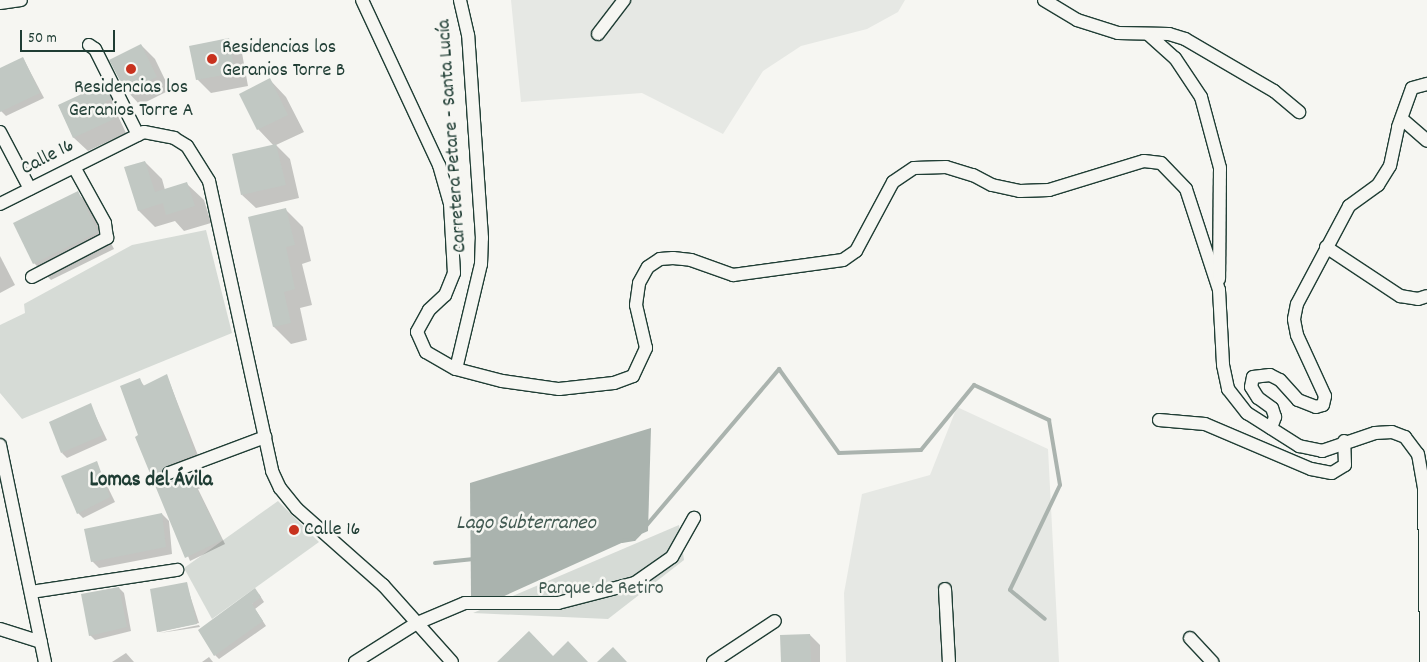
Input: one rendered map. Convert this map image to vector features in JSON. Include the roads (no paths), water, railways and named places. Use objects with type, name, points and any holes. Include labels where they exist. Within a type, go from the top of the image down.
[{"type":"street","points":[[0,3],[21,0]]},
{"type":"street","points":[[362,0],[439,165],[450,204],[454,273],[445,295],[429,310],[417,332],[426,352],[456,369],[502,381],[559,389],[614,383],[633,376],[646,348],[636,305],[639,283],[648,267],[660,259],[673,258],[691,260],[734,275],[843,260],[856,251],[893,182],[914,168],[933,166],[1020,191],[1050,190],[1144,161],[1161,163],[1186,189],[1219,290]]},
{"type":"street","name":"Carretera Petare - Santa Lucía","points":[[456,369],[481,264],[482,238],[468,35],[460,0]]},
{"type":"street","points":[[598,34],[624,0]]},
{"type":"street","points":[[1044,0],[1077,20],[1118,33],[1169,34],[1185,40],[1274,91],[1299,112]]},
{"type":"street","points":[[1148,34],[1176,58],[1201,97],[1220,168],[1219,290],[1223,365],[1228,389],[1247,413],[1299,446],[1322,451],[1344,441],[1392,432],[1405,438],[1418,454],[1424,487],[1426,662]]},
{"type":"street","points":[[88,45],[95,49],[138,135]]},
{"type":"street","points":[[1271,428],[1275,417],[1272,408],[1258,398],[1251,388],[1253,377],[1259,374],[1280,380],[1298,400],[1316,407],[1323,405],[1325,396],[1297,335],[1294,319],[1297,304],[1349,206],[1378,185],[1390,166],[1412,88],[1427,84]]},
{"type":"street","points":[[1402,119],[1427,141]]},
{"type":"street","points":[[0,132],[30,189]]},
{"type":"street","name":"Calle 16","points":[[0,204],[138,135],[159,133],[181,142],[200,161],[209,181],[265,437],[280,488],[303,514],[383,584],[416,624],[452,662]]},
{"type":"street","points":[[32,277],[92,247],[109,234],[74,166]]},
{"type":"street","points":[[1326,247],[1400,296],[1418,299],[1427,296]]},
{"type":"street","points":[[1159,420],[1205,424],[1311,469],[1332,473],[1346,465],[1344,441]]},
{"type":"street","points":[[169,472],[265,437]]},
{"type":"street","points":[[0,445],[6,504],[32,592],[45,662]]},
{"type":"street","points":[[355,662],[416,624],[465,603],[558,603],[635,583],[672,557],[694,518]]},
{"type":"street","points":[[32,592],[177,570]]},
{"type":"street","points":[[945,589],[949,662]]},
{"type":"street","points":[[713,662],[775,621]]},
{"type":"street","points":[[0,629],[41,642]]},
{"type":"street","points":[[1190,638],[1212,662]]},
{"type":"water","name":"Lago Subterraneo","points":[[651,428],[648,531],[502,597],[471,596],[470,483]]},
{"type":"waterway","points":[[646,526],[779,369],[839,453],[921,450],[974,385],[1049,420],[1060,485],[1010,590],[1045,619]]},
{"type":"waterway","points":[[622,541],[634,539],[640,533]]},
{"type":"waterway","points":[[435,563],[474,559]]},
{"type":"place","name":"Residencias los Geranios Torre B","points":[[212,59]]},
{"type":"place","name":"Residencias los Geranios Torre A","points":[[131,69]]},
{"type":"place","name":"Calle 16","points":[[294,530]]},
{"type":"district","name":"Lomas del Ávila","points":[[151,481]]},
{"type":"park label","name":"Parque de Retiro","points":[[601,589]]}]
